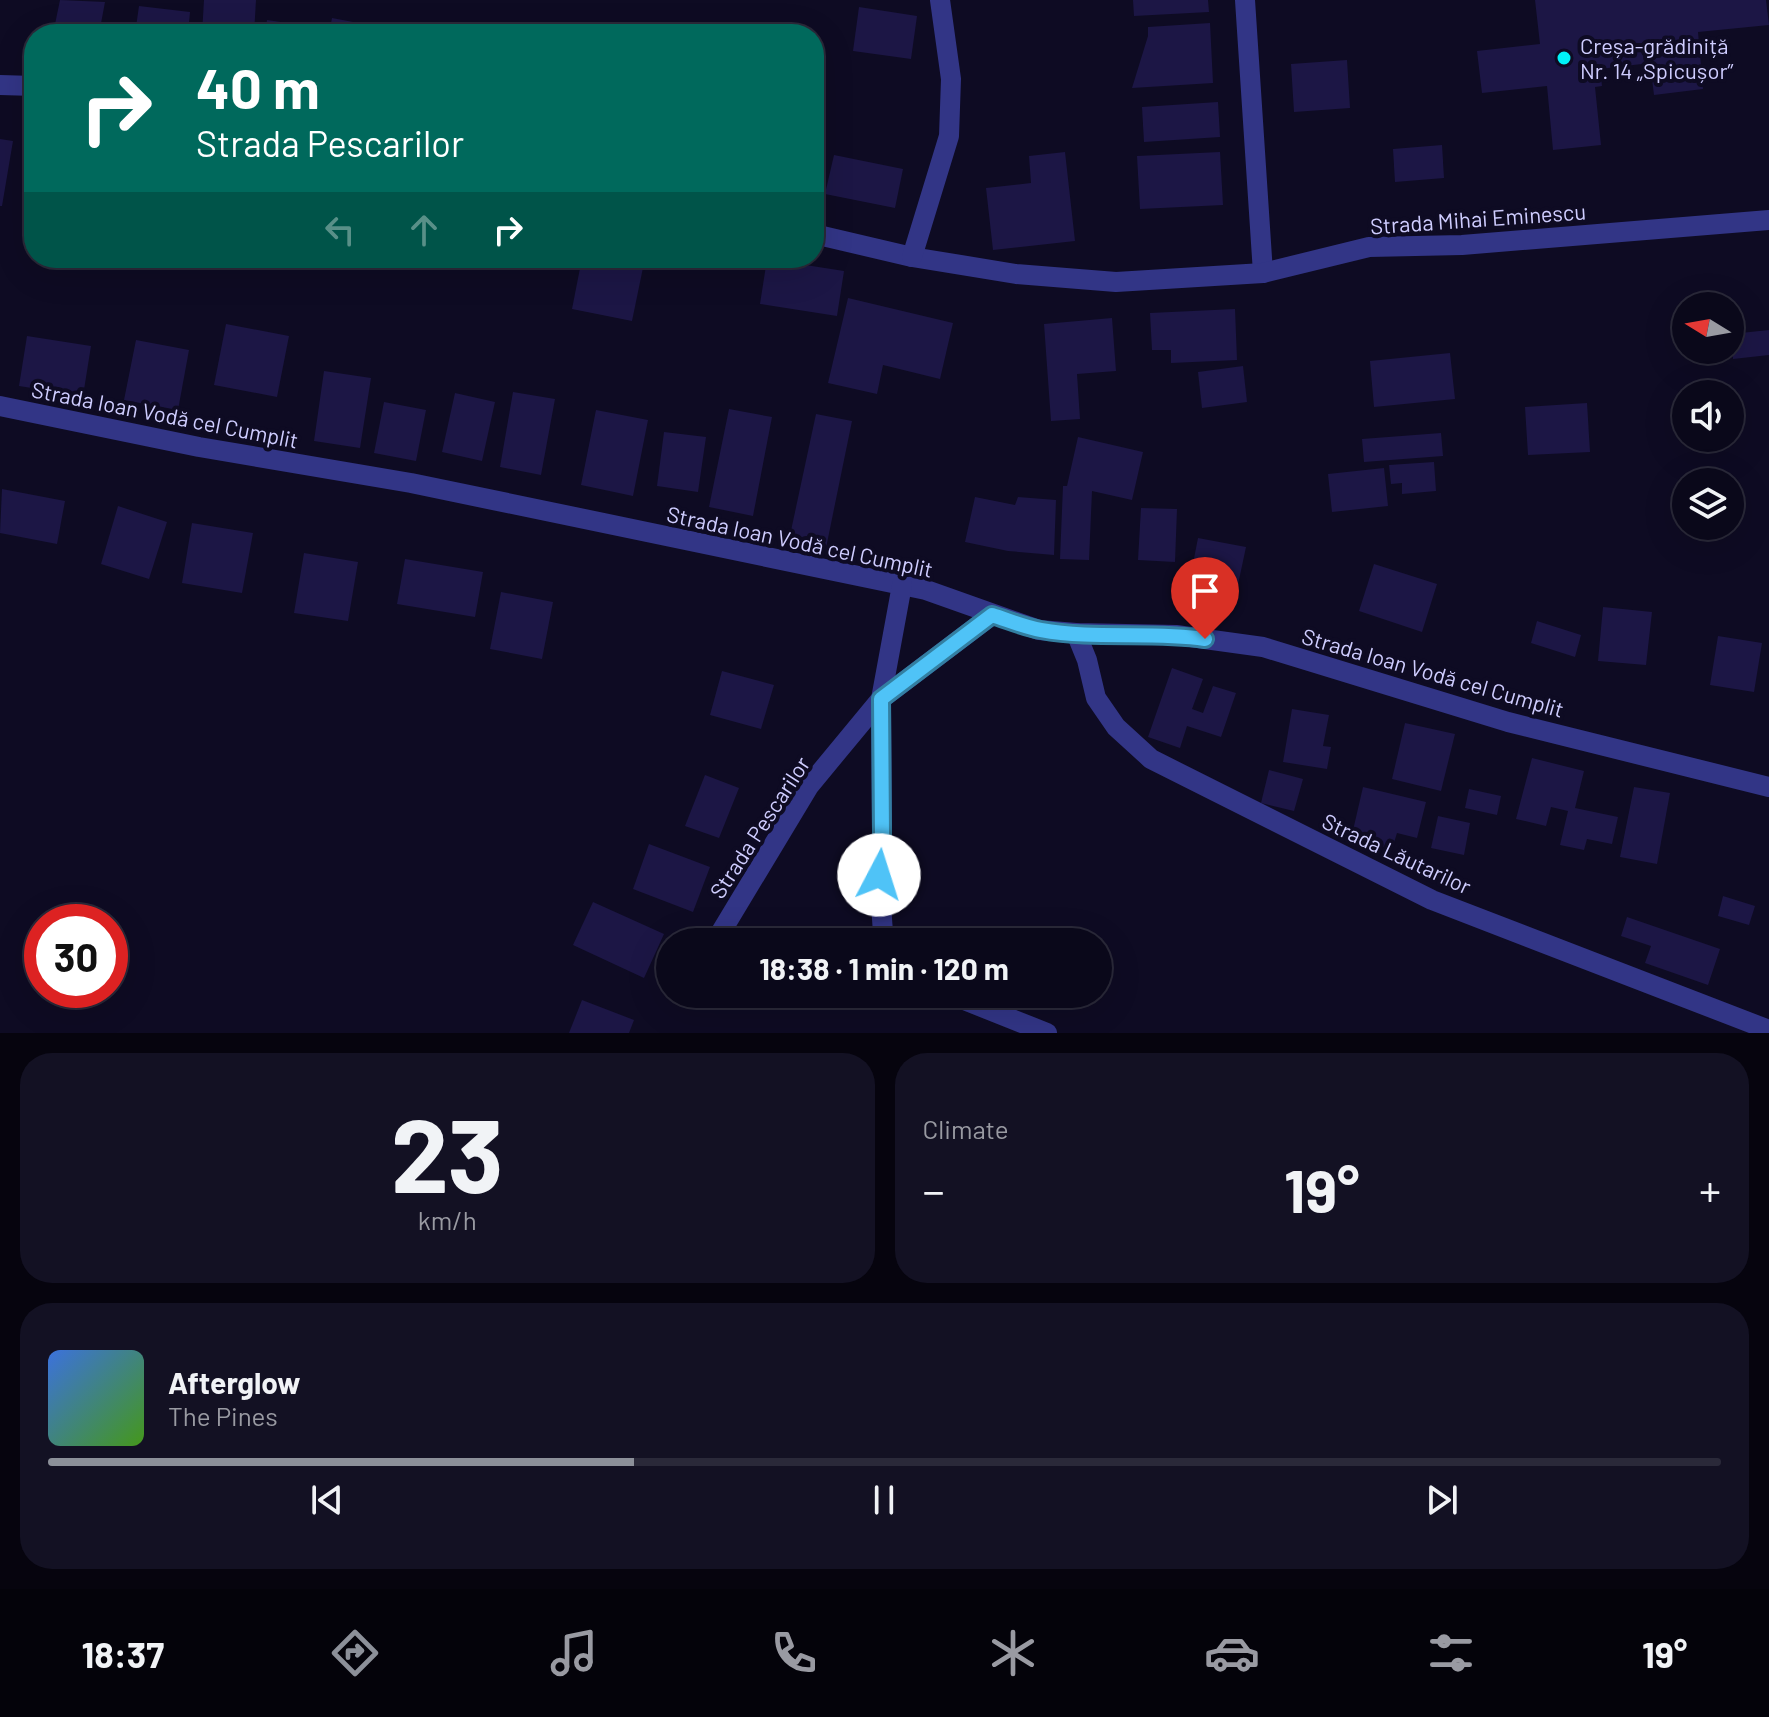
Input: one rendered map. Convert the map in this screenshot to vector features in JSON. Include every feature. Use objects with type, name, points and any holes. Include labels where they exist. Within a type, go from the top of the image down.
[{"type":"street","points":[[912,257],[949,136],[951,79],[940,0]]},
{"type":"street","points":[[1245,0],[1263,273]]},
{"type":"street","points":[[0,85],[24,86]]},
{"type":"street","name":"Strada Mihai Eminescu","points":[[824,236],[912,257],[1016,274],[1116,282],[1263,273],[1369,247],[1462,245],[1769,220]]},
{"type":"street","name":"Strada Ioan Vodă cel Cumplit","points":[[0,406],[199,447],[411,483],[926,590],[1039,630],[1176,635],[1263,647],[1508,722],[1769,787]]},
{"type":"street","points":[[883,928],[879,875],[882,833],[881,699],[902,585]]},
{"type":"street","name":"Strada Pescarilor","points":[[723,928],[809,786],[881,699],[992,615]]},
{"type":"street","name":"Strada Lăutarilor","points":[[1076,633],[1087,660],[1096,698],[1116,727],[1151,759],[1432,900],[1769,1030]]},
{"type":"street","points":[[984,1008],[1047,1033]]},
{"type":"building","points":[[60,0],[105,2],[101,24],[55,24]]},
{"type":"building","points":[[204,0],[256,0],[255,24],[203,24]]},
{"type":"building","points":[[1133,0],[1208,0],[1209,12],[1134,16]]},
{"type":"building","points":[[1535,0],[1766,0],[1769,25],[1698,32],[1703,89],[1654,95],[1650,63],[1600,69],[1602,86],[1595,87],[1601,145],[1553,150],[1547,86],[1482,93],[1477,51],[1540,44]]},
{"type":"building","points":[[139,6],[190,12],[189,24],[136,24]]},
{"type":"building","points":[[859,7],[917,16],[911,59],[853,51]]},
{"type":"building","points":[[332,18],[364,24],[331,24]]},
{"type":"building","points":[[267,20],[294,24],[266,24]]},
{"type":"building","points":[[1210,23],[1213,83],[1132,88],[1148,27]]},
{"type":"building","points":[[1347,60],[1350,108],[1294,112],[1291,64]]},
{"type":"building","points":[[1218,102],[1220,137],[1144,142],[1142,107]]},
{"type":"building","points":[[0,139],[13,141],[2,206],[0,206]]},
{"type":"building","points":[[1442,145],[1444,178],[1395,182],[1393,149]]},
{"type":"building","points":[[1065,152],[1075,241],[993,250],[986,188],[1031,183],[1029,156]]},
{"type":"building","points":[[1220,152],[1223,205],[1140,209],[1137,156]]},
{"type":"building","points":[[834,155],[903,169],[895,208],[825,194]]},
{"type":"building","points":[[580,268],[643,268],[632,321],[572,309]]},
{"type":"building","points":[[766,268],[844,271],[837,316],[760,304]]},
{"type":"building","points":[[848,298],[953,323],[940,379],[883,365],[877,394],[828,383]]},
{"type":"building","points":[[1235,309],[1237,360],[1171,363],[1171,350],[1152,350],[1150,313]]},
{"type":"building","points":[[1112,318],[1116,371],[1077,374],[1080,419],[1051,421],[1044,324]]},
{"type":"building","points":[[226,324],[289,336],[277,397],[214,385]]},
{"type":"building","points":[[1769,330],[1769,355],[1744,358],[1744,333]]},
{"type":"building","points":[[27,336],[91,346],[83,396],[19,386]]},
{"type":"building","points":[[136,340],[189,350],[178,410],[124,400]]},
{"type":"building","points":[[1450,353],[1455,399],[1374,407],[1370,361]]},
{"type":"building","points":[[1243,366],[1247,402],[1202,408],[1198,372]]},
{"type":"building","points":[[324,371],[371,378],[360,448],[314,441]]},
{"type":"building","points":[[513,392],[555,399],[541,475],[500,467]]},
{"type":"building","points":[[455,393],[495,402],[482,461],[442,452]]},
{"type":"building","points":[[384,402],[426,410],[416,461],[374,453]]},
{"type":"building","points":[[1587,403],[1590,452],[1528,455],[1525,407]]},
{"type":"building","points":[[729,409],[772,417],[753,516],[709,507]]},
{"type":"building","points":[[596,410],[648,420],[633,496],[581,485]]},
{"type":"building","points":[[816,414],[852,421],[826,548],[789,540]]},
{"type":"building","points":[[664,432],[706,437],[698,492],[657,486]]},
{"type":"building","points":[[1441,433],[1443,456],[1364,462],[1362,439]]},
{"type":"building","points":[[1078,437],[1143,452],[1132,500],[1092,491],[1089,560],[1060,559],[1063,486],[1067,486]]},
{"type":"building","points":[[1434,462],[1436,491],[1402,494],[1402,483],[1391,484],[1389,465]]},
{"type":"building","points":[[1384,468],[1388,506],[1332,512],[1328,474]]},
{"type":"building","points":[[2,489],[65,501],[57,544],[0,533]]},
{"type":"building","points":[[975,497],[1015,505],[1018,497],[1056,500],[1054,555],[1008,551],[965,542]]},
{"type":"building","points":[[118,506],[167,522],[149,579],[101,564]]},
{"type":"building","points":[[1141,508],[1177,509],[1175,562],[1138,560]]},
{"type":"building","points":[[192,523],[253,533],[242,593],[182,583]]},
{"type":"building","points":[[1198,538],[1246,547],[1236,594],[1189,584]]},
{"type":"building","points":[[304,553],[358,562],[348,621],[294,613]]},
{"type":"building","points":[[405,559],[483,572],[475,617],[397,604]]},
{"type":"building","points":[[1374,564],[1437,584],[1422,632],[1359,611]]},
{"type":"building","points":[[501,592],[553,602],[542,659],[490,649]]},
{"type":"building","points":[[1603,607],[1652,612],[1646,665],[1598,661]]},
{"type":"building","points":[[1537,621],[1581,635],[1575,657],[1531,643]]},
{"type":"building","points":[[1718,636],[1762,643],[1754,692],[1710,685]]},
{"type":"building","points":[[1172,668],[1203,679],[1192,709],[1203,713],[1213,686],[1236,693],[1221,737],[1187,726],[1180,748],[1148,737]]},
{"type":"building","points":[[722,671],[774,685],[761,729],[710,715]]},
{"type":"building","points":[[1292,709],[1329,715],[1323,746],[1331,747],[1327,769],[1283,762]]},
{"type":"building","points":[[1405,723],[1455,734],[1441,791],[1392,779]]},
{"type":"building","points":[[1532,758],[1584,771],[1575,808],[1618,817],[1612,844],[1587,839],[1584,850],[1560,845],[1568,811],[1551,807],[1546,826],[1516,819]]},
{"type":"building","points":[[1269,770],[1303,779],[1294,811],[1261,803]]},
{"type":"building","points":[[705,775],[739,788],[719,838],[685,826]]},
{"type":"building","points":[[1363,787],[1426,802],[1417,838],[1397,833],[1392,849],[1351,839]]},
{"type":"building","points":[[1634,787],[1670,793],[1657,864],[1620,857]]},
{"type":"building","points":[[1469,789],[1501,796],[1497,815],[1465,808]]},
{"type":"building","points":[[1438,816],[1470,823],[1464,855],[1431,848]]},
{"type":"building","points":[[649,844],[710,867],[693,912],[633,889]]},
{"type":"building","points":[[1723,896],[1755,906],[1749,925],[1718,916]]},
{"type":"building","points":[[593,902],[656,930],[656,952],[644,978],[573,945]]},
{"type":"building","points":[[1627,917],[1720,949],[1708,985],[1645,963],[1651,946],[1621,936]]},
{"type":"building","points":[[582,1000],[634,1020],[629,1033],[569,1033]]},
{"type":"place","name":"Creșa-grădiniță Nr. 14 „Spicușor”","points":[[1564,58]]},
{"type":"route","points":[[879,875],[882,833],[881,699],[992,615],[1039,630],[1176,635],[1205,639]]}]
